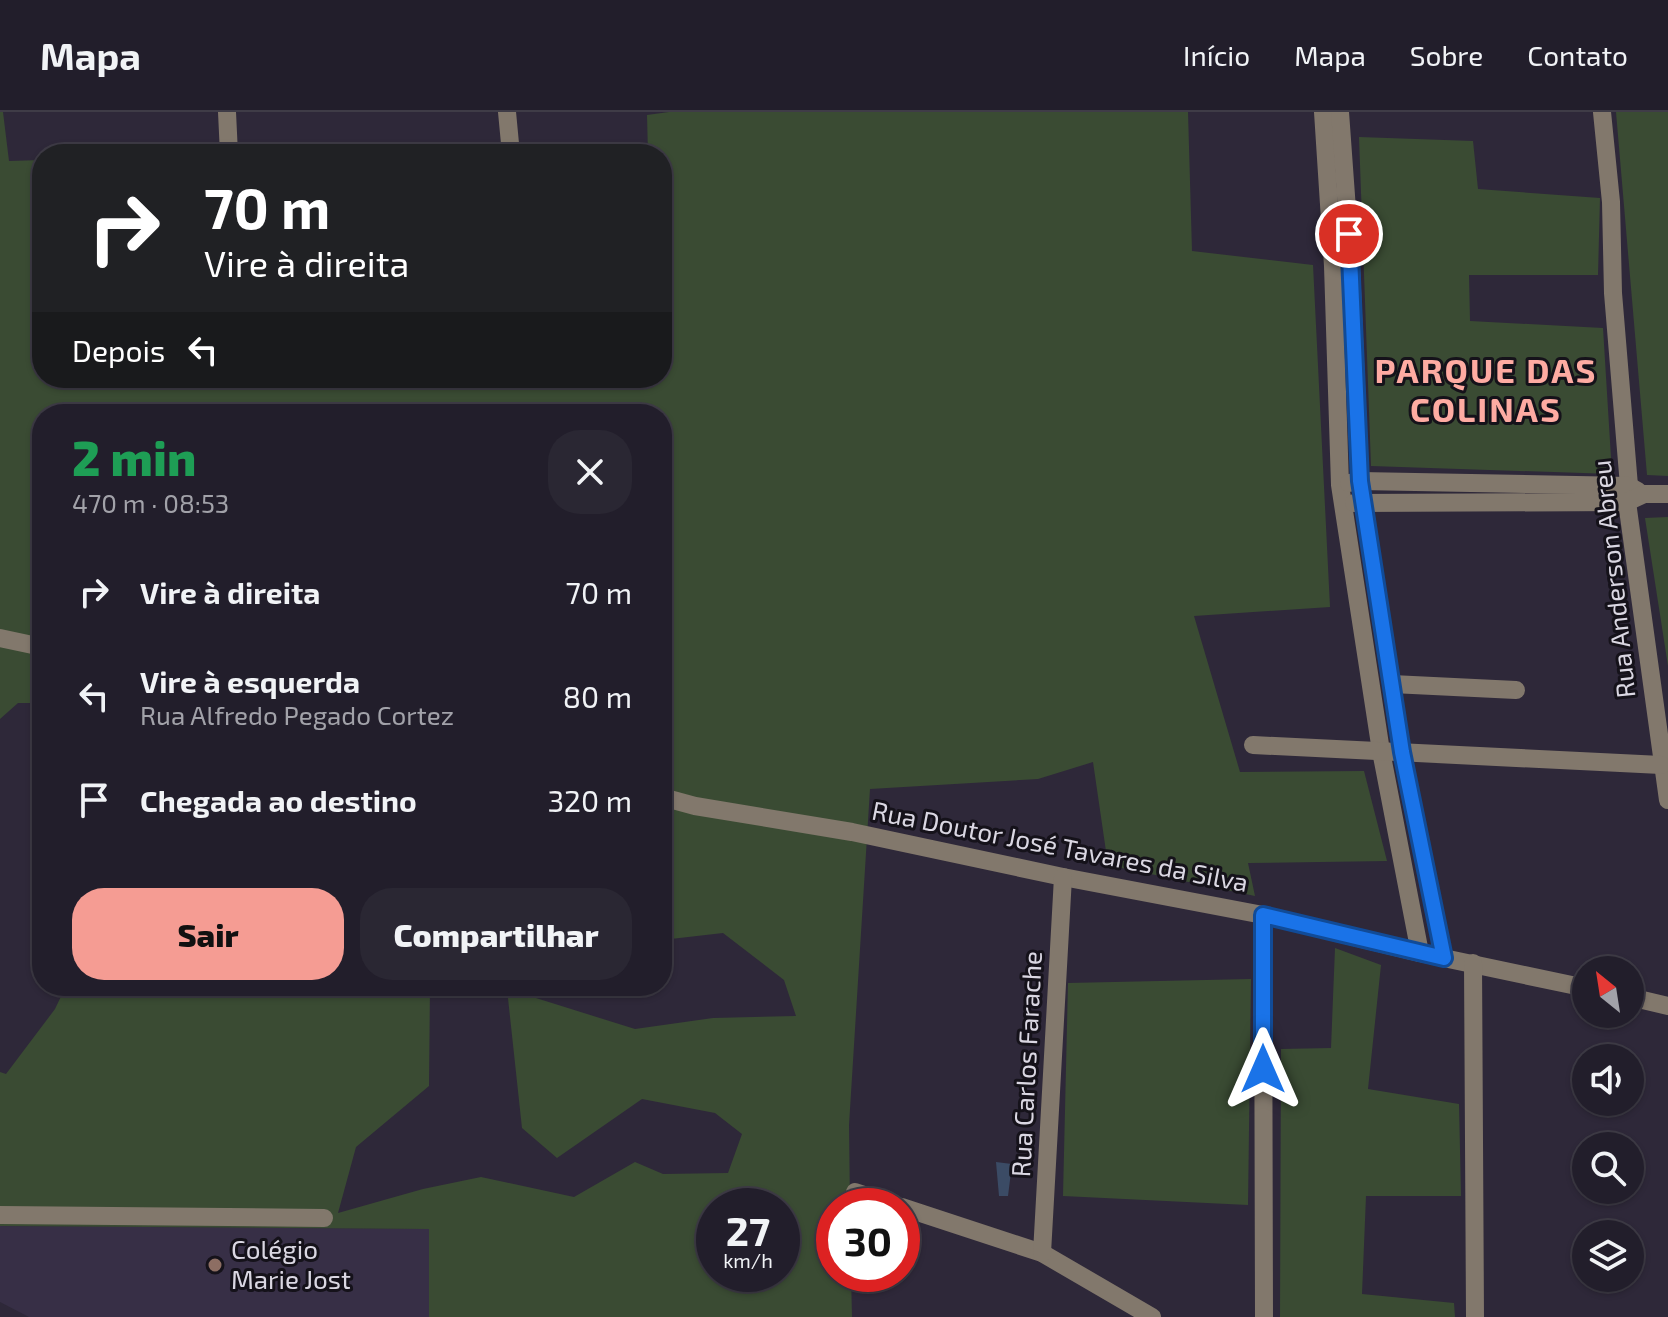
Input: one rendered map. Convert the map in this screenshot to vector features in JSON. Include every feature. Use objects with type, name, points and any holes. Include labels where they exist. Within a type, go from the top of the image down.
[{"type":"street","points":[[227,112],[229,144]]},
{"type":"street","points":[[507,112],[510,144]]},
{"type":"street","points":[[1323,112],[1342,266],[1362,501],[1399,685],[1402,752],[1444,958]]},
{"type":"street","points":[[1340,112],[1340,485],[1381,751],[1420,953]]},
{"type":"street","name":"Rua Anderson Abreu","points":[[1602,112],[1611,202],[1613,293],[1661,765],[1668,800]]},
{"type":"street","points":[[1340,485],[1360,481],[1633,494]]},
{"type":"street","points":[[1343,505],[1362,501],[1668,494]]},
{"type":"street","points":[[0,638],[32,645]]},
{"type":"street","points":[[1399,685],[1516,690]]},
{"type":"street","points":[[1253,745],[1661,765]]},
{"type":"street","name":"Rua Doutor José Tavares da Silva","points":[[672,800],[852,832],[1263,915],[1420,953],[1572,985]]},
{"type":"street","name":"Rua Carlos Farache","points":[[1042,1253],[1063,877]]},
{"type":"street","points":[[1263,915],[1264,1317]]},
{"type":"street","points":[[1473,963],[1475,1317]]},
{"type":"street","points":[[1644,1000],[1668,1006]]},
{"type":"street","points":[[920,1213],[1042,1253],[1152,1317]]},
{"type":"street","points":[[0,1215],[324,1218]]},
{"type":"shaded area","name":"Colégio Marie Jost","points":[[0,1226],[430,1229],[429,1317],[29,1317],[0,1302]]},
{"type":"green space","points":[[0,112],[3,112],[9,161],[32,160],[32,388],[672,388],[672,144],[648,144],[647,115],[669,112],[1188,112],[1192,251],[1313,265],[1330,607],[1194,616],[1240,772],[1364,771],[1387,861],[1248,863],[1255,896],[1108,865],[1093,762],[1038,779],[870,789],[849,1125],[850,1188],[816,1188],[816,1292],[851,1292],[852,1317],[429,1317],[429,1229],[0,1226],[0,1072],[6,1074],[55,1009],[61,996],[430,996],[429,1086],[356,1147],[338,1213],[423,1189],[481,1177],[574,1197],[635,1162],[663,1174],[728,1173],[742,1134],[715,1113],[642,1099],[557,1158],[522,1128],[508,996],[529,996],[635,1029],[713,1018],[796,1016],[784,980],[723,933],[672,939],[672,404],[32,404],[32,703],[18,703],[0,719]]},
{"type":"green space","points":[[1616,112],[1668,112],[1668,476],[1647,475]]},
{"type":"green space","points":[[1359,137],[1473,141],[1478,189],[1600,198],[1598,275],[1469,275],[1470,321],[1603,328],[1612,474],[1371,466]]},
{"type":"green space","points":[[1668,517],[1668,666],[1645,518]]},
{"type":"green space","points":[[1335,948],[1381,965],[1368,1089],[1459,1104],[1461,1196],[1366,1196],[1362,1294],[1454,1303],[1455,1317],[1280,1317],[1281,1049],[1331,1048]]},
{"type":"green space","points":[[1251,979],[1248,1205],[1063,1196],[1068,983]]},
{"type":"water","points":[[996,1162],[1012,1164],[1008,1196],[999,1196]]},
{"type":"place","name":"Colégio Marie Jost","points":[[215,1265]]},
{"type":"district","name":"PARQUE DAS COLINAS","points":[[1486,390]]},
{"type":"route","points":[[1263,1069],[1263,915],[1444,958],[1402,752],[1360,481],[1349,234]]}]
